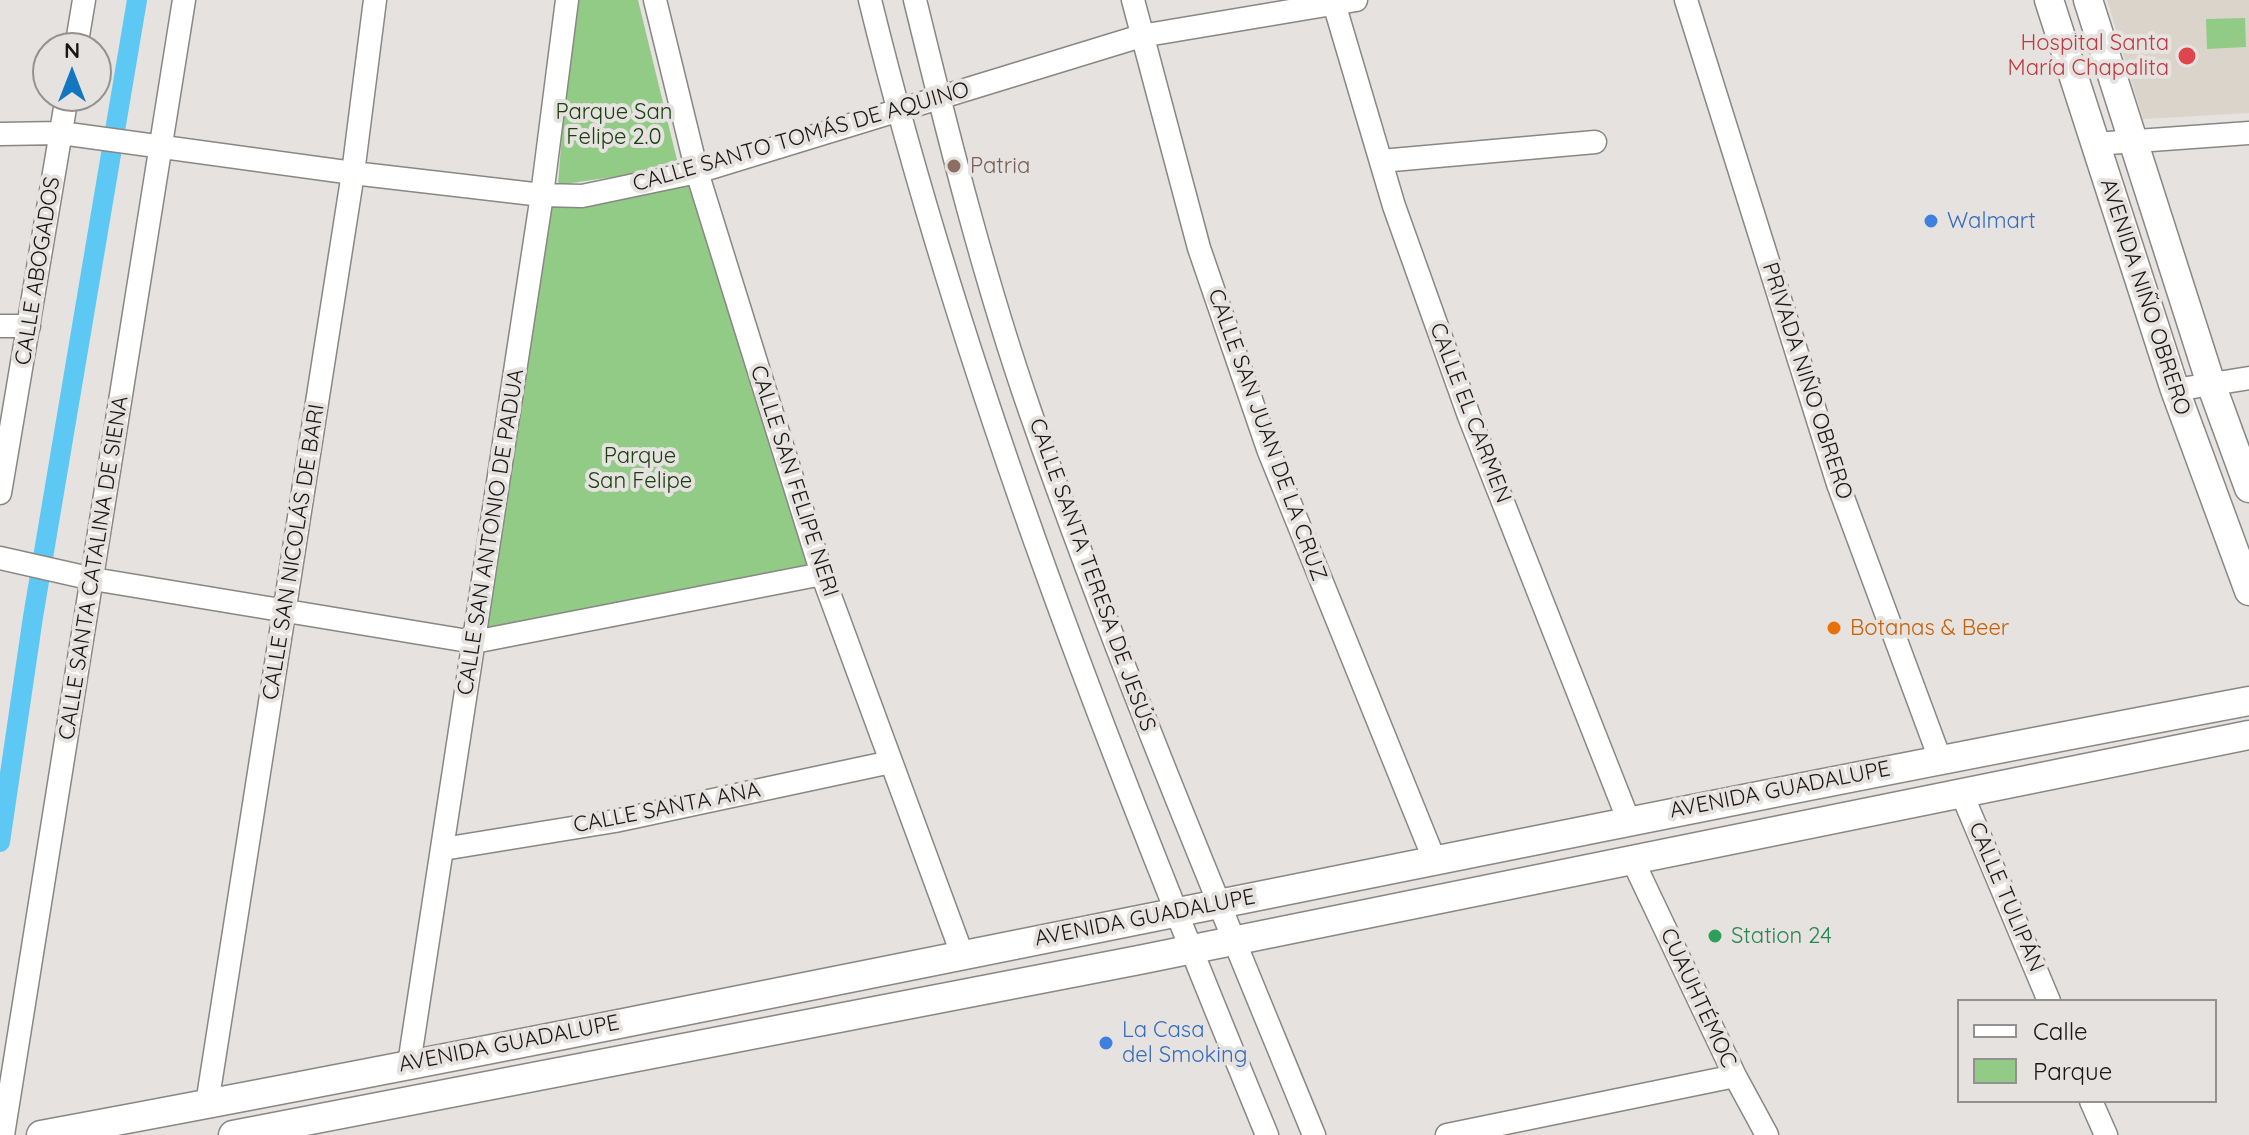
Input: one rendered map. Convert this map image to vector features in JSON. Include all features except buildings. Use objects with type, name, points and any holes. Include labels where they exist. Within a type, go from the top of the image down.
[{"type":"main road","name":"AVENIDA NIÑO OBRERO","points":[[2049,0],[2175,390],[2249,591]]},
{"type":"main road","name":"AVENIDA NIÑO OBRERO","points":[[2088,0],[2211,384],[2249,488]]},
{"type":"main road","name":"AVENIDA GUADALUPE","points":[[41,1135],[1217,905],[1628,819],[2249,701]]},
{"type":"main road","name":"AVENIDA GUADALUPE","points":[[233,1135],[304,1128],[2249,735]]},
{"type":"street","points":[[79,32],[84,0]]},
{"type":"street","name":"CALLE SANTA CATALINA DE SIENA","points":[[3,1135],[184,0]]},
{"type":"street","name":"CALLE SAN NICOLÁS DE BARI","points":[[207,1104],[353,173],[375,0]]},
{"type":"street","name":"CALLE SAN ANTONIO DE PADUA","points":[[409,1064],[542,195],[567,0]]},
{"type":"street","name":"CALLE SAN FELIPE NERI","points":[[655,0],[697,172],[822,574],[962,954]]},
{"type":"street","name":"CALLE SANTA TERESA DE JESÚS","points":[[870,0],[917,186],[992,422],[1083,674],[1267,1135]]},
{"type":"street","name":"CALLE SANTA TERESA DE JESÚS","points":[[915,0],[959,177],[1030,411],[1122,662],[1217,905],[1314,1135]]},
{"type":"street","name":"CALLE SAN JUAN DE LA CRUZ","points":[[1133,0],[1199,248],[1268,449],[1434,859]]},
{"type":"street","name":"CALLE SANTO TOMÁS DE AQUINO","points":[[0,134],[71,135],[353,173],[542,195],[582,196],[619,191],[697,172],[1141,36],[1333,1],[1356,0]]},
{"type":"street","name":"PRIVADA NIÑO OBRERO","points":[[1686,0],[1838,484],[1940,759]]},
{"type":"street","name":"CALLE EL CARMEN","points":[[1333,1],[1381,161],[1469,416],[1628,819]]},
{"type":"street","name":"CALLE ABOGADOS","points":[[0,493],[29,326],[71,135],[69,112]]},
{"type":"street","points":[[2095,144],[2249,133]]},
{"type":"street","points":[[1381,161],[1595,142]]},
{"type":"street","points":[[0,326],[29,326]]},
{"type":"street","points":[[2175,390],[2249,378]]},
{"type":"street","points":[[9,560],[93,579],[474,642],[822,574]]},
{"type":"street","name":"CALLE SANTA ANA","points":[[443,849],[615,821],[891,762]]},
{"type":"street","name":"CALLE TULIPÁN","points":[[1962,794],[2048,999]]},
{"type":"street","name":"CUAUHTÉMOC","points":[[1632,859],[1735,1076],[1767,1135]]},
{"type":"street","points":[[1447,1135],[1735,1076]]},
{"type":"street","points":[[2092,1103],[2106,1135]]},
{"type":"shaded area","name":"Hospital Santa María Chapalita","points":[[2107,0],[2249,0],[2249,113],[2143,119]]},
{"type":"green space","name":"Parque San Felipe 2.0","points":[[572,0],[638,0],[677,160],[626,175],[558,185]]},
{"type":"green space","points":[[2245,18],[2246,47],[2207,49],[2206,19]]},
{"type":"green space","name":"Parque San Felipe","points":[[692,179],[812,568],[477,638],[550,198]]},
{"type":"waterway","points":[[0,842],[33,617],[137,0]]},
{"type":"place","name":"Hospital Santa María Chapalita","points":[[2187,56]]},
{"type":"place","name":"Patria","points":[[954,166]]},
{"type":"place","name":"Walmart","points":[[1931,221]]},
{"type":"place","name":"Botanas & Beer","points":[[1834,628]]},
{"type":"place","name":"Station 24","points":[[1715,936]]},
{"type":"place","name":"La Casa del Smoking","points":[[1106,1043]]}]
